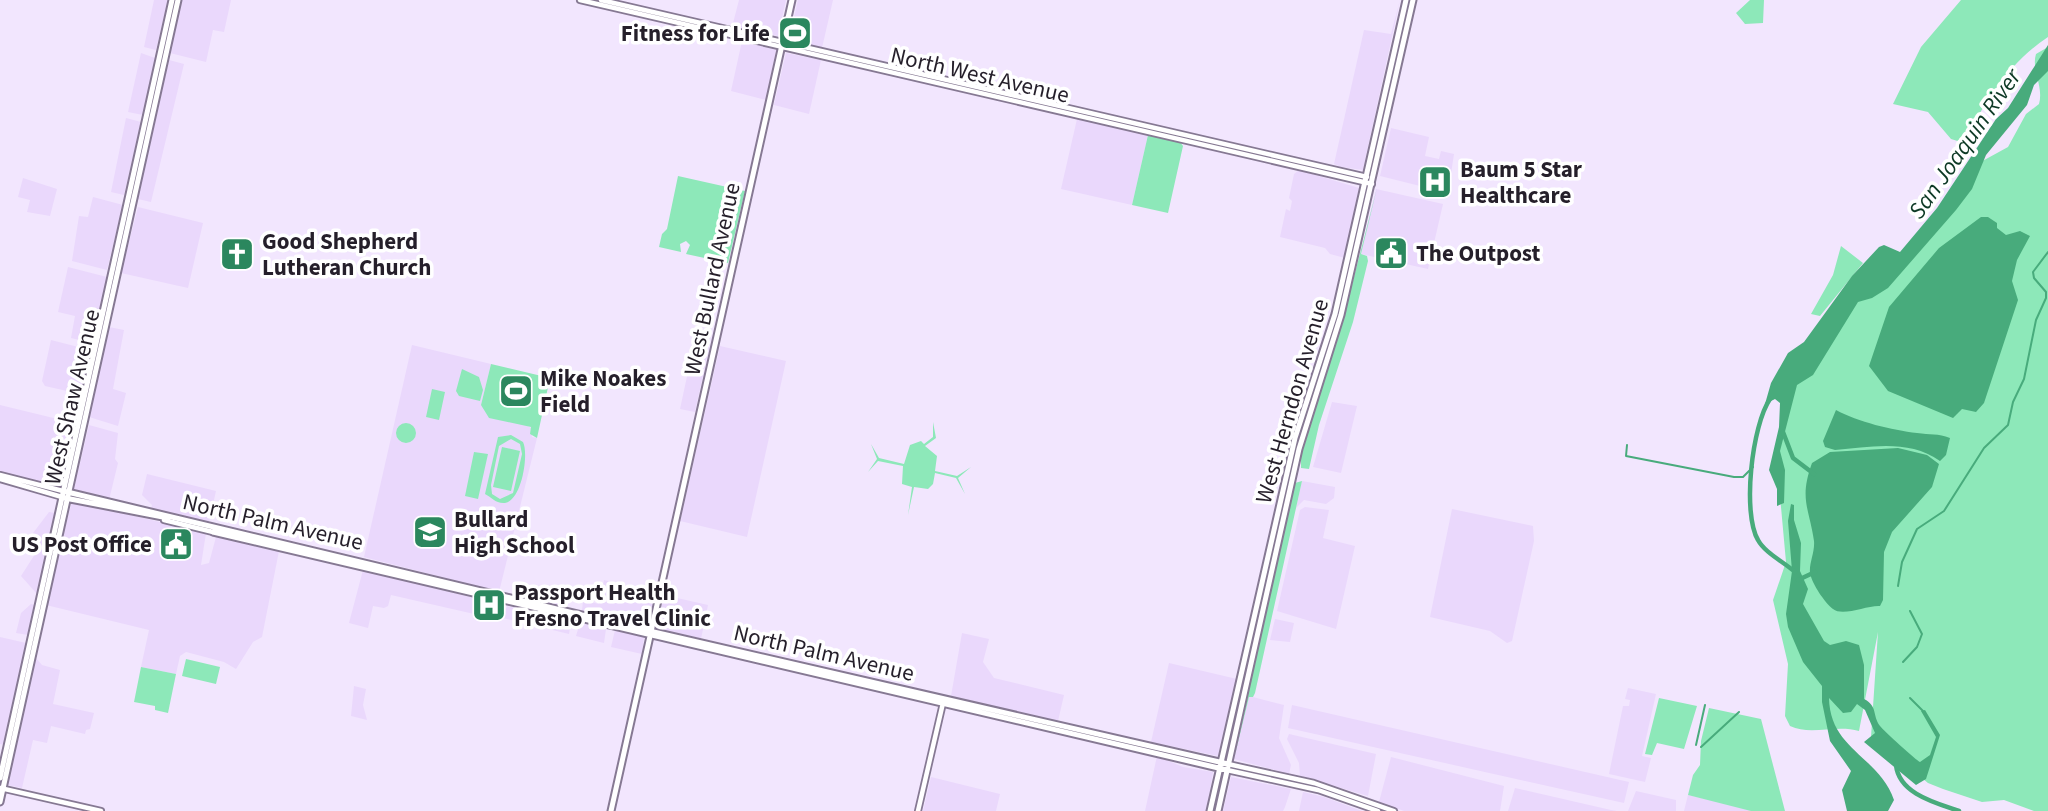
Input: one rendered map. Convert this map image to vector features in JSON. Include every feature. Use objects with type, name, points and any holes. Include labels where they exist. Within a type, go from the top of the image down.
[{"type":"main road","name":"North West Avenue","points":[[580,0],[1305,165],[1315,171],[1369,180]]},
{"type":"main road","name":"North West Avenue","points":[[601,0],[1280,163],[1323,167],[1369,180]]},
{"type":"main road","name":"West Bullard Avenue","points":[[611,811],[782,44],[786,39],[792,0]]},
{"type":"main road","name":"West Herndon Avenue","points":[[1369,180],[1406,0]]},
{"type":"main road","name":"West Herndon Avenue","points":[[1218,811],[1224,766],[1295,438],[1335,314],[1413,0]]},
{"type":"main road","name":"West Shaw Avenue","points":[[0,778],[49,555],[82,435],[84,395],[176,2]]},
{"type":"main road","name":"West Shaw Avenue","points":[[0,802],[65,494],[176,2]]},
{"type":"main road","points":[[674,22],[719,27]]},
{"type":"main road","points":[[1315,171],[1337,170]]},
{"type":"main road","name":"North Palm Avenue","points":[[0,477],[213,532],[439,583]]},
{"type":"main road","name":"North Palm Avenue","points":[[65,494],[199,523],[683,643],[1153,747],[1378,811]]},
{"type":"main road","points":[[164,520],[199,523]]},
{"type":"main road","points":[[48,582],[49,555]]},
{"type":"main road","name":"North Palm Avenue","points":[[651,634],[710,644],[1115,743],[1294,779],[1394,811]]},
{"type":"main road","points":[[683,643],[710,644]]},
{"type":"main road","points":[[918,811],[943,701]]},
{"type":"main road","points":[[1004,717],[1040,721]]},
{"type":"main road","points":[[1115,743],[1153,747]]},
{"type":"main road","name":"West Herndon Avenue","points":[[1210,811],[1224,766]]},
{"type":"main road","points":[[1263,779],[1294,779]]},
{"type":"main road","points":[[1291,785],[1297,782],[1322,786]]},
{"type":"main road","points":[[1,788],[101,811]]},
{"type":"shaded area","points":[[154,0],[168,0],[156,50],[144,47]]},
{"type":"shaded area","points":[[182,0],[231,0],[224,32],[213,30],[206,62],[170,53]]},
{"type":"shaded area","points":[[739,0],[786,0],[778,36],[732,27]]},
{"type":"shaded area","points":[[798,0],[833,0],[822,48],[789,39]]},
{"type":"shaded area","points":[[1400,0],[1363,170],[1341,167],[1334,164],[1364,30],[1391,34]]},
{"type":"shaded area","points":[[1750,0],[1764,0],[1763,23],[1745,24],[1736,13]]},
{"type":"shaded area","points":[[1961,0],[2048,0],[2048,37],[2022,58],[1999,84],[1964,143],[1951,139],[1928,112],[1893,104],[1921,47]]},
{"type":"shaded area","points":[[742,41],[776,50],[766,100],[731,91]]},
{"type":"shaded area","points":[[2048,45],[2048,71],[2034,85],[2027,105],[1986,155],[1972,189],[1888,288],[1872,298],[1858,302],[1813,375],[1797,385],[1780,451],[1785,470],[1784,503],[1777,506],[1777,489],[1769,470],[1779,427],[1780,403],[1775,399],[1765,404],[1771,383],[1788,353],[1804,342],[1852,276],[1879,247],[1884,245],[1900,252],[1937,208],[1996,119],[2008,108]]},
{"type":"shaded area","points":[[2048,47],[2048,811],[2034,811],[2004,800],[1982,802],[1928,783],[1871,737],[1878,632],[1859,731],[1806,730],[1790,726],[1785,716],[1788,664],[1773,600],[1786,562],[1780,496],[1779,437],[1792,384],[1830,315],[1873,292],[1977,164],[2008,147],[2026,114],[2039,104],[2040,91],[2035,60],[2036,54]]},
{"type":"shaded area","points":[[141,53],[155,58],[143,115],[128,112]]},
{"type":"shaded area","points":[[786,53],[821,60],[809,114],[774,105]]},
{"type":"shaded area","points":[[169,60],[184,64],[151,202],[138,199]]},
{"type":"shaded area","points":[[126,118],[141,122],[124,195],[111,192]]},
{"type":"shaded area","points":[[1077,119],[1148,135],[1132,205],[1061,189]]},
{"type":"shaded area","points":[[1391,128],[1429,137],[1425,156],[1439,159],[1441,151],[1454,154],[1448,193],[1380,176]]},
{"type":"shaded area","points":[[1148,135],[1180,142],[1183,146],[1168,213],[1132,205]]},
{"type":"shaded area","points":[[1299,170],[1359,188],[1345,258],[1330,254],[1325,248],[1280,237],[1286,209],[1290,211],[1292,201],[1289,198],[1294,174]]},
{"type":"shaded area","points":[[678,176],[745,191],[728,263],[686,254],[690,245],[686,241],[680,244],[681,252],[659,247],[662,234],[667,229]]},
{"type":"shaded area","points":[[23,178],[57,189],[50,216],[27,212],[30,200],[18,197]]},
{"type":"shaded area","points":[[1377,188],[1361,254],[1367,256],[1368,261],[1353,322],[1319,425],[1309,469],[1301,468],[1301,453],[1342,323]]},
{"type":"shaded area","points":[[1376,189],[1443,204],[1428,269],[1361,254]]},
{"type":"shaded area","points":[[93,197],[123,205],[107,270],[72,261],[79,216],[88,217]]},
{"type":"shaded area","points":[[138,207],[203,223],[188,288],[121,273]]},
{"type":"shaded area","points":[[1981,217],[1988,217],[1997,223],[1997,228],[2006,235],[2020,231],[2030,236],[2017,260],[2012,281],[2018,300],[1984,403],[1976,412],[1962,409],[1953,418],[1888,391],[1869,366],[1889,307],[1939,248]]},
{"type":"shaded area","points":[[1841,246],[1863,263],[1820,316],[1811,314],[1833,275]]},
{"type":"shaded area","points":[[68,267],[107,277],[92,343],[71,338],[75,316],[58,312]]},
{"type":"shaded area","points":[[109,327],[124,330],[113,389],[126,393],[118,426],[89,417]]},
{"type":"shaded area","points":[[695,339],[710,344],[695,412],[680,409]]},
{"type":"shaded area","points":[[51,340],[90,350],[80,394],[45,386],[42,381]]},
{"type":"shaded area","name":"Bullard High School","points":[[412,345],[491,364],[481,405],[532,428],[532,437],[537,438],[499,592],[364,557]]},
{"type":"shaded area","points":[[720,346],[786,361],[747,537],[680,521]]},
{"type":"shaded area","name":"Mike Noakes Field","points":[[491,364],[550,378],[537,438],[530,434],[531,427],[489,418],[481,405]]},
{"type":"shaded area","points":[[462,369],[479,377],[483,390],[480,401],[459,396],[456,391]]},
{"type":"shaded area","points":[[432,389],[445,392],[439,420],[426,417]]},
{"type":"shaded area","points":[[1332,402],[1357,406],[1341,473],[1313,467]]},
{"type":"shaded area","points":[[0,405],[74,423],[60,486],[0,473]]},
{"type":"shaded area","points":[[1836,410],[1886,428],[1950,438],[1946,455],[1940,461],[1928,454],[1903,447],[1876,446],[1835,450],[1825,447],[1823,441]]},
{"type":"shaded area","points":[[933,422],[936,438],[925,446],[937,456],[935,471],[957,476],[971,467],[958,478],[965,494],[956,478],[935,473],[933,484],[928,489],[914,487],[908,515],[912,487],[902,484],[903,466],[878,461],[868,472],[877,459],[871,444],[879,458],[904,464],[910,445],[921,441],[924,444],[933,437]]},
{"type":"shaded area","points":[[406,423],[413,426],[416,433],[413,440],[406,443],[399,440],[396,433],[399,426]]},
{"type":"shaded area","points":[[89,425],[118,433],[115,459],[118,463],[109,500],[74,489]]},
{"type":"shaded area","points":[[511,435],[523,442],[525,448],[520,486],[511,500],[505,503],[485,494],[498,437]],"holes":[[[511,439],[520,444],[522,454],[513,493],[500,499],[492,494],[491,485],[499,446]]]},
{"type":"shaded area","points":[[502,447],[520,451],[511,491],[493,487]]},
{"type":"shaded area","points":[[1898,448],[1927,455],[1939,464],[1932,487],[1892,532],[1884,552],[1883,600],[1880,606],[1837,611],[1823,598],[1810,573],[1814,541],[1806,503],[1806,486],[1812,463],[1830,452]]},
{"type":"shaded area","points":[[474,452],[488,454],[478,499],[465,496]]},
{"type":"shaded area","points":[[147,474],[216,491],[209,522],[151,510],[152,505],[142,495]]},
{"type":"shaded area","points":[[1302,481],[1335,487],[1334,498],[1326,504],[1304,500],[1296,508]]},
{"type":"shaded area","points":[[1302,481],[1255,693],[1253,697],[1249,697],[1234,759],[1289,507],[1295,483]]},
{"type":"shaded area","points":[[72,501],[206,533],[201,565],[209,563],[216,537],[279,551],[262,637],[253,642],[236,669],[224,662],[186,652],[180,656],[176,674],[141,667],[149,630],[46,605]]},
{"type":"shaded area","points":[[1791,504],[1794,505],[1794,520],[1801,543],[1800,571],[1808,589],[1803,604],[1824,641],[1830,645],[1846,641],[1859,645],[1864,665],[1864,699],[1873,708],[1880,726],[1920,762],[1930,755],[1936,737],[1921,711],[1925,710],[1940,735],[1926,779],[1916,785],[1864,742],[1875,733],[1865,710],[1857,704],[1851,712],[1843,713],[1829,698],[1831,716],[1837,730],[1887,785],[1894,800],[1888,811],[1847,811],[1842,790],[1851,771],[1830,741],[1822,702],[1822,686],[1803,662],[1788,627],[1786,614],[1792,571],[1788,521]]},
{"type":"shaded area","points":[[1305,507],[1329,510],[1323,538],[1355,546],[1336,629],[1277,611],[1300,510]]},
{"type":"shaded area","points":[[1452,509],[1533,526],[1534,541],[1512,641],[1507,643],[1490,631],[1430,617]]},
{"type":"shaded area","points":[[49,512],[55,513],[37,594],[21,576],[37,551],[27,541]]},
{"type":"shaded area","points":[[363,570],[498,604],[496,619],[391,595],[388,606],[373,606],[368,628],[349,623]]},
{"type":"shaded area","points":[[604,580],[655,593],[648,625],[582,611],[583,600],[599,604]]},
{"type":"shaded area","points":[[546,587],[568,592],[564,608],[543,603]]},
{"type":"shaded area","points":[[664,595],[708,605],[701,639],[657,629]]},
{"type":"shaded area","points":[[31,604],[35,605],[28,635],[16,633],[21,613]]},
{"type":"shaded area","points":[[507,606],[571,621],[569,634],[503,618]]},
{"type":"shaded area","points":[[1275,619],[1294,623],[1290,642],[1270,640]]},
{"type":"shaded area","points":[[580,623],[606,629],[604,643],[576,636]]},
{"type":"shaded area","points":[[615,630],[644,637],[642,654],[611,647]]},
{"type":"shaded area","points":[[962,633],[989,639],[983,662],[994,678],[1064,695],[1058,721],[951,696]]},
{"type":"shaded area","points":[[0,637],[26,643],[4,745],[0,744]]},
{"type":"shaded area","points":[[35,657],[42,665],[60,670],[53,704],[94,713],[90,729],[86,730],[85,734],[51,726],[47,743],[33,740],[22,788],[7,785]]},
{"type":"shaded area","points":[[186,659],[220,667],[216,684],[182,676]]},
{"type":"shaded area","points":[[1169,663],[1237,679],[1218,756],[1151,742]]},
{"type":"shaded area","points":[[141,667],[176,674],[168,713],[155,710],[155,706],[134,702]]},
{"type":"shaded area","points":[[354,686],[366,689],[363,705],[367,720],[351,716]]},
{"type":"shaded area","points":[[1628,688],[1656,694],[1642,756],[1651,758],[1645,782],[1609,774],[1623,706],[1629,706],[1630,700],[1625,699]]},
{"type":"shaded area","points":[[1249,696],[1284,705],[1279,738],[1291,765],[1289,774],[1234,759]]},
{"type":"shaded area","points":[[1659,698],[1697,706],[1684,749],[1657,743],[1652,755],[1645,754]]},
{"type":"shaded area","points":[[1292,705],[1629,782],[1624,803],[1288,728]]},
{"type":"shaded area","points":[[1709,708],[1761,719],[1785,811],[1751,811],[1688,795],[1693,775],[1700,765],[1701,741]]},
{"type":"shaded area","points":[[1289,734],[1376,754],[1368,796],[1300,776],[1299,763],[1287,739]]},
{"type":"shaded area","points":[[1157,756],[1183,767],[1213,772],[1207,811],[1145,811]]},
{"type":"shaded area","points":[[1391,757],[1504,786],[1500,811],[1404,811],[1379,802]]},
{"type":"shaded area","points":[[931,777],[1000,794],[996,811],[923,811]]},
{"type":"shaded area","points":[[1231,777],[1291,789],[1283,811],[1223,811]]},
{"type":"shaded area","points":[[1515,788],[1611,810],[1617,811],[1508,811]]},
{"type":"shaded area","points":[[1636,791],[1676,800],[1676,811],[1628,811]]},
{"type":"shaded area","points":[[1303,792],[1324,797],[1362,811],[1299,811]]},
{"type":"shaded area","points":[[1688,795],[1759,811],[1684,811]]},
{"type":"waterway","points":[[1898,586],[1902,562],[1917,529],[1944,511],[1984,448],[2008,425],[2013,402],[2024,379],[2036,320],[2046,298],[2046,292],[2034,278],[2033,272],[2048,252]]},
{"type":"waterway","name":"San Joaquin River","points":[[1770,399],[1758,428],[1751,469],[1753,527],[1761,545],[1795,572]]},
{"type":"waterway","points":[[1783,432],[1793,458],[1814,474]]},
{"type":"waterway","points":[[1627,445],[1626,456],[1734,477],[1743,477],[1753,467]]},
{"type":"waterway","points":[[1798,580],[1815,572]]},
{"type":"waterway","points":[[1903,662],[1917,647],[1922,634],[1910,611]]},
{"type":"waterway","points":[[1910,698],[1923,711]]},
{"type":"waterway","points":[[1696,745],[1705,705]]},
{"type":"waterway","points":[[1701,747],[1739,712]]},
{"type":"waterway","name":"San Joaquin River","points":[[1896,765],[1899,775],[1911,790],[1930,801],[1959,811]]},
{"type":"place","name":"Fitness for Life","points":[[795,33]]},
{"type":"place","name":"Baum 5 Star Healthcare","points":[[1435,182]]},
{"type":"place","name":"The Outpost","points":[[1391,253]]},
{"type":"place","name":"Good Shepherd Lutheran Church","points":[[237,254]]},
{"type":"place","name":"Mike Noakes Field","points":[[516,391]]},
{"type":"place","name":"Bullard High School","points":[[430,532]]},
{"type":"place","name":"US Post Office","points":[[176,544]]},
{"type":"place","name":"Passport Health Fresno Travel Clinic","points":[[489,605]]}]
